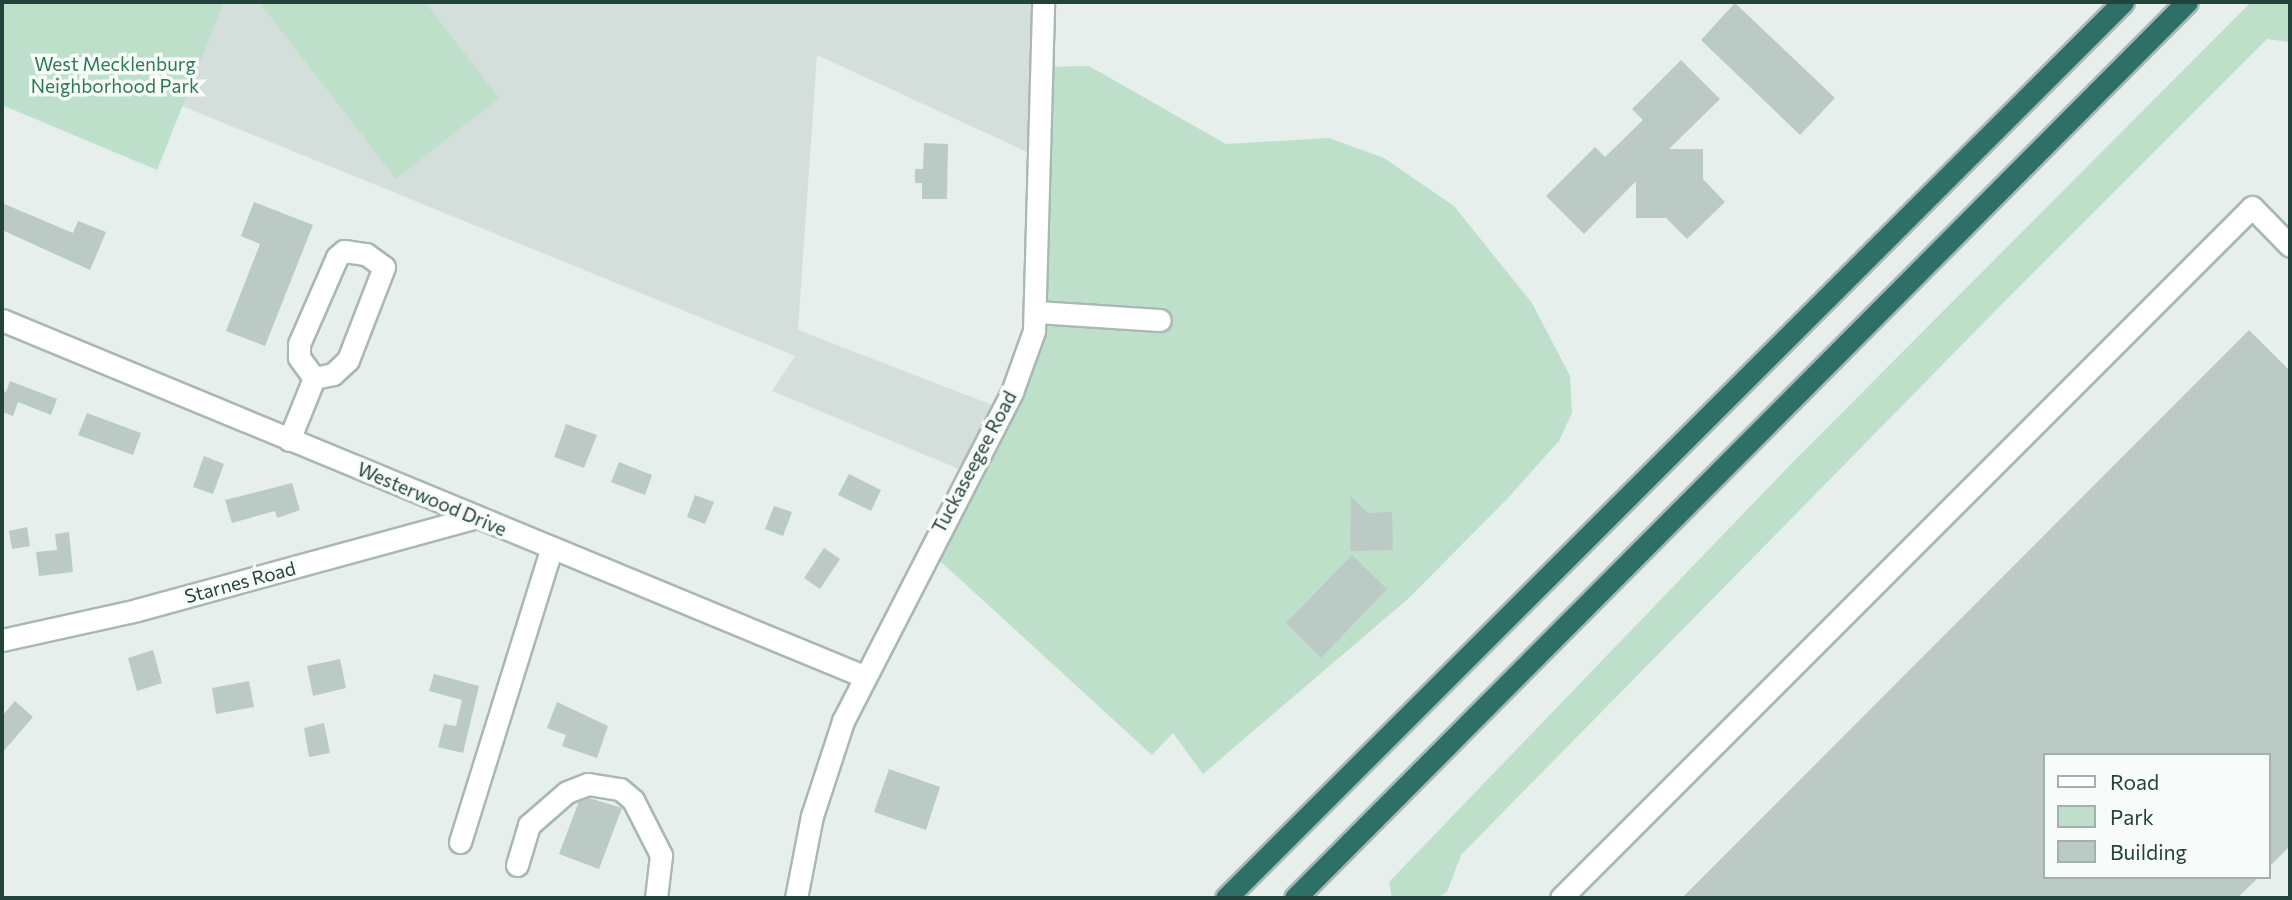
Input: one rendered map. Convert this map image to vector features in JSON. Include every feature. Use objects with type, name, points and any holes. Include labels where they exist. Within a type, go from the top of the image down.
[{"type":"highway","points":[[1226,898],[2123,2]]},
{"type":"highway","points":[[1295,898],[2187,2]]},
{"type":"street","name":"Tuckaseegee Road","points":[[796,898],[824,775],[863,676],[1012,392],[1036,312],[1043,2]]},
{"type":"street","points":[[1561,898],[2252,207],[2290,246]]},
{"type":"street","points":[[344,251],[366,254],[384,267],[348,360],[333,374],[314,378],[299,357],[299,344],[337,257],[344,251]]},
{"type":"street","points":[[1036,312],[1160,320]]},
{"type":"street","name":"Westerwood Drive","points":[[2,320],[863,676]]},
{"type":"street","points":[[289,440],[314,378]]},
{"type":"street","name":"Starnes Road","points":[[2,640],[137,610],[476,517]]},
{"type":"street","points":[[460,842],[551,549]]},
{"type":"street","points":[[517,865],[529,825],[567,792],[588,784],[620,789],[633,800],[661,855],[656,898]]},
{"type":"shaded area","points":[[224,2],[1040,2],[1038,157],[817,55],[798,330],[1000,408],[966,472],[772,391],[795,356],[182,106]]},
{"type":"green space","name":"West Mecklenburg Neighborhood Park","points":[[2,2],[224,2],[157,170],[2,105]]},
{"type":"green space","points":[[259,2],[425,2],[499,98],[396,179]]},
{"type":"green space","points":[[2251,2],[2290,2],[2290,42],[2267,39],[2004,302],[1461,855],[1447,892],[1437,898],[1392,898],[1389,882],[1791,464]]},
{"type":"green space","points":[[1089,66],[1226,144],[1329,138],[1384,158],[1454,206],[1532,303],[1570,376],[1572,413],[1559,441],[1507,499],[1409,598],[1203,774],[1173,733],[1152,755],[928,550],[1034,331],[1042,67]]},
{"type":"building","points":[[1735,3],[1835,98],[1800,135],[1701,40]]},
{"type":"building","points":[[1681,60],[1720,99],[1669,149],[1703,149],[1703,179],[1725,202],[1687,239],[1666,218],[1636,218],[1636,181],[1584,234],[1546,196],[1595,147],[1605,157],[1643,120],[1632,109]]},
{"type":"building","points":[[924,143],[948,144],[947,199],[922,199],[922,183],[915,183],[915,169],[923,169]]},
{"type":"building","points":[[254,202],[313,225],[265,346],[226,331],[260,244],[241,236]]},
{"type":"building","points":[[2,203],[73,233],[78,221],[106,232],[90,270],[2,230]]},
{"type":"building","points":[[2249,330],[2290,371],[2290,846],[2271,865],[2271,753],[2044,753],[2044,879],[2257,879],[2237,898],[1682,898]]},
{"type":"building","points":[[10,381],[57,399],[51,415],[18,402],[13,416],[2,412],[2,390],[6,392]]},
{"type":"building","points":[[87,413],[141,433],[133,455],[78,435]]},
{"type":"building","points":[[566,424],[597,435],[584,468],[554,457]]},
{"type":"building","points":[[204,456],[224,464],[213,494],[193,487]]},
{"type":"building","points":[[619,462],[652,475],[645,495],[611,482]]},
{"type":"building","points":[[849,474],[881,490],[871,511],[838,495]]},
{"type":"building","points":[[292,483],[300,510],[277,518],[275,511],[232,523],[225,500]]},
{"type":"building","points":[[695,495],[714,502],[705,524],[687,517]]},
{"type":"building","points":[[1351,497],[1368,513],[1392,512],[1393,550],[1350,551]]},
{"type":"building","points":[[774,506],[792,512],[783,536],[765,529]]},
{"type":"building","points":[[27,527],[30,546],[12,549],[9,531]]},
{"type":"building","points":[[69,532],[73,572],[39,576],[36,552],[57,550],[55,534]]},
{"type":"building","points":[[824,548],[840,559],[820,589],[804,578]]},
{"type":"building","points":[[1352,555],[1387,589],[1321,658],[1286,623]]},
{"type":"building","points":[[153,650],[162,683],[137,691],[128,658]]},
{"type":"building","points":[[340,659],[346,688],[313,696],[307,666]]},
{"type":"building","points":[[434,674],[479,686],[463,753],[438,747],[444,724],[456,726],[462,700],[429,691]]},
{"type":"building","points":[[249,681],[254,707],[216,714],[212,688]]},
{"type":"building","points":[[15,701],[33,717],[2,753],[2,716]]},
{"type":"building","points":[[557,702],[608,726],[597,758],[562,746],[566,735],[547,728]]},
{"type":"building","points":[[324,723],[330,753],[309,757],[304,728]]},
{"type":"building","points":[[889,769],[940,787],[926,830],[874,812]]},
{"type":"building","points":[[589,798],[622,808],[599,869],[559,854],[579,801]]}]
